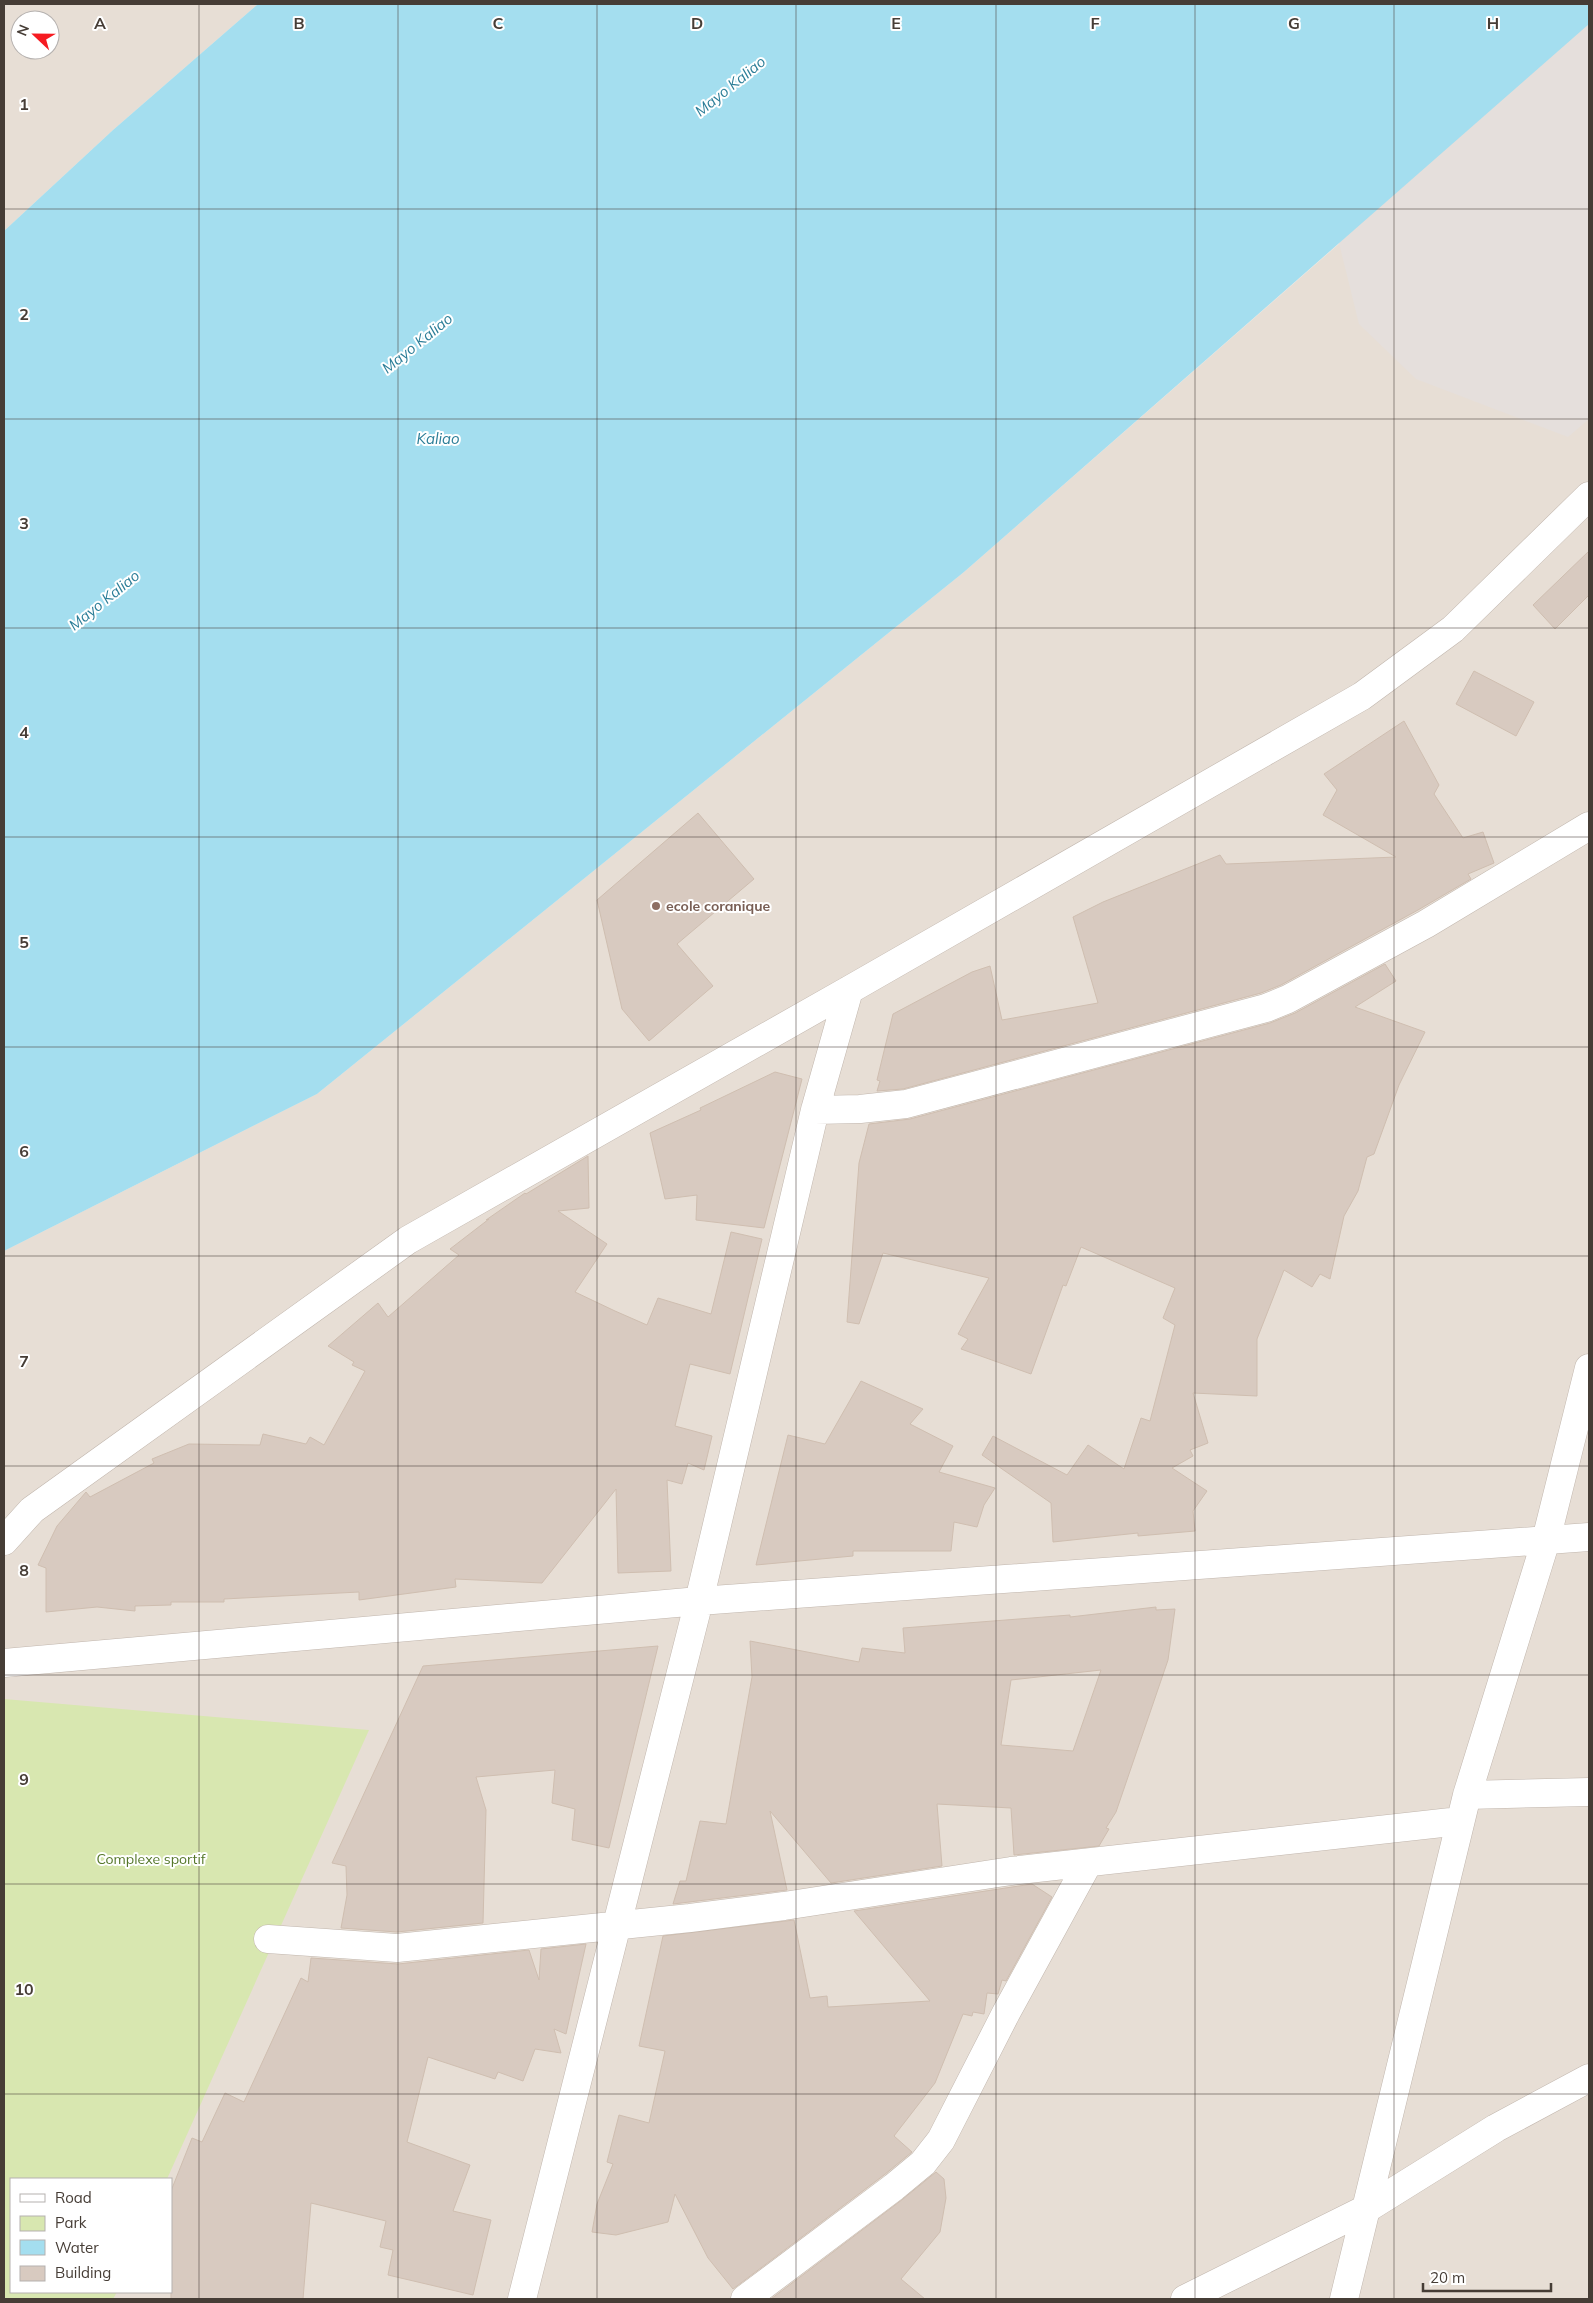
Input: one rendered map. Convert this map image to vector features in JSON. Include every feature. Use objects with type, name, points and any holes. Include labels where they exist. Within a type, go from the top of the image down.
[{"type":"street","points":[[4,1541],[32,1510],[408,1240],[1362,696],[1453,629],[1589,496]]},
{"type":"street","points":[[815,1110],[860,1109],[906,1104],[1266,1008],[1288,999],[1426,924],[1589,826]]},
{"type":"street","points":[[522,2299],[699,1601],[815,1110],[849,990]]},
{"type":"street","points":[[1344,2299],[1460,1821],[1546,1540],[1589,1368]]},
{"type":"street","points":[[4,1663],[699,1601],[1589,1537]]},
{"type":"street","points":[[1467,1795],[1589,1792]]},
{"type":"street","points":[[268,1940],[398,1948],[765,1908],[1010,1870],[1460,1821]]},
{"type":"street","points":[[745,2299],[923,2163],[941,2140],[1006,2013],[1088,1863]]},
{"type":"street","points":[[1185,2299],[1366,2209],[1496,2128],[1589,2078]]},
{"type":"shaded area","points":[[4,4],[258,4],[113,130],[4,231]]},
{"type":"shaded area","points":[[1589,4],[1589,419],[1568,437],[1416,379],[1359,324],[1339,243]]},
{"type":"shaded area","points":[[1589,25],[1589,2299],[4,2299],[4,1251],[317,1094],[964,572]]},
{"type":"green space","name":"Complexe sportif","points":[[4,1699],[369,1730],[167,2178],[10,2178],[10,2293],[116,2293],[113,2299],[4,2299]]},
{"type":"water","name":"Kaliao","points":[[258,4],[1589,4],[1589,24],[964,572],[317,1094],[4,1251],[4,231],[113,130]]},
{"type":"building","points":[[1589,551],[1589,595],[1555,629],[1533,605]]},
{"type":"building","points":[[1474,671],[1534,702],[1516,736],[1456,704]]},
{"type":"building","points":[[1404,721],[1439,785],[1434,794],[1463,838],[1483,832],[1494,863],[1468,874],[1471,879],[1418,910],[1281,985],[1261,993],[903,1089],[877,1091],[880,1081],[877,1080],[893,1014],[972,972],[990,966],[1002,1020],[1098,1003],[1073,917],[1103,902],[1220,855],[1226,864],[1396,857],[1323,815],[1337,790],[1324,774]]},
{"type":"building","name":"ecole coranique","points":[[698,813],[754,879],[677,944],[713,986],[649,1041],[622,1009],[597,900]]},
{"type":"building","points":[[1385,964],[1396,981],[1355,1007],[1425,1032],[1399,1085],[1374,1154],[1367,1157],[1358,1191],[1344,1216],[1330,1279],[1320,1274],[1312,1287],[1284,1270],[1257,1339],[1257,1396],[1193,1393],[1208,1443],[1190,1450],[1193,1456],[1172,1468],[1207,1491],[1193,1511],[1195,1531],[1138,1536],[1138,1533],[1053,1542],[1051,1503],[982,1455],[993,1436],[1067,1475],[1088,1445],[1124,1469],[1141,1418],[1150,1421],[1175,1325],[1163,1318],[1175,1288],[1081,1247],[1066,1286],[1063,1285],[1031,1374],[961,1349],[968,1339],[958,1334],[989,1278],[883,1253],[859,1324],[847,1322],[859,1163],[869,1124],[910,1119],[1270,1023],[1295,1013]]},
{"type":"building","points":[[775,1072],[802,1079],[764,1228],[696,1220],[697,1195],[665,1199],[650,1133],[701,1110],[700,1108]]},
{"type":"building","points":[[588,1156],[589,1208],[558,1211],[607,1244],[575,1292],[647,1325],[658,1298],[711,1314],[731,1232],[762,1239],[730,1374],[690,1364],[675,1426],[712,1436],[704,1470],[688,1463],[682,1484],[667,1480],[671,1571],[618,1573],[616,1489],[542,1583],[455,1579],[456,1587],[359,1600],[359,1592],[224,1599],[224,1602],[171,1602],[171,1605],[135,1606],[135,1611],[97,1607],[46,1612],[46,1568],[38,1565],[57,1526],[86,1492],[90,1497],[154,1463],[152,1459],[189,1444],[260,1445],[263,1434],[306,1444],[310,1437],[324,1445],[365,1371],[352,1365],[354,1362],[328,1346],[378,1303],[388,1317],[459,1255],[450,1249],[489,1219],[486,1220],[525,1193]]},
{"type":"building","points":[[861,1381],[923,1409],[910,1424],[953,1446],[939,1472],[995,1488],[984,1505],[977,1527],[954,1522],[951,1551],[853,1551],[853,1556],[756,1565],[788,1435],[825,1444]]},
{"type":"building","points":[[1156,1607],[1156,1610],[1175,1609],[1168,1660],[1116,1812],[1106,1828],[1109,1829],[1099,1846],[1014,1855],[1011,1808],[937,1804],[942,1866],[831,1883],[770,1811],[787,1890],[673,1904],[680,1881],[686,1881],[700,1821],[726,1824],[752,1677],[750,1641],[859,1662],[862,1648],[905,1653],[903,1628],[1070,1615],[1070,1617]],"holes":[[[1101,1670],[1073,1751],[1001,1745],[1011,1680]]]},
{"type":"building","points":[[658,1646],[609,1848],[572,1840],[575,1809],[552,1803],[555,1770],[476,1777],[486,1810],[483,1923],[397,1932],[341,1928],[347,1895],[346,1866],[332,1863],[423,1666]]},
{"type":"building","points":[[1032,1884],[1052,1897],[1006,1981],[1002,1980],[998,1994],[987,1993],[984,2014],[973,2012],[972,2016],[963,2014],[935,2083],[894,2136],[912,2152],[884,2175],[733,2289],[708,2258],[675,2194],[668,2222],[616,2235],[592,2232],[597,2204],[613,2164],[607,2162],[619,2115],[649,2123],[665,2051],[639,2046],[663,1936],[794,1920],[810,1998],[827,1996],[828,2007],[930,2001],[854,1911]]},
{"type":"building","points":[[586,1944],[566,2034],[554,2029],[561,2053],[535,2049],[523,2081],[498,2072],[495,2079],[428,2057],[407,2142],[470,2165],[453,2211],[491,2220],[473,2295],[388,2275],[393,2250],[380,2247],[386,2221],[311,2203],[303,2299],[171,2299],[172,2188],[192,2138],[202,2142],[225,2093],[244,2102],[301,1978],[308,1982],[311,1958],[398,1964],[529,1950],[539,1980],[541,1949]]},
{"type":"building","points":[[936,2172],[944,2179],[946,2198],[940,2232],[901,2279],[925,2299],[771,2299],[903,2199]]},
{"type":"place","name":"ecole coranique","points":[[656,906]]},
{"type":"water label","name":"Mayo Kaliao","points":[[730,86]]},
{"type":"water label","name":"Mayo Kaliao","points":[[417,343]]},
{"type":"water label","name":"Mayo Kaliao","points":[[104,600]]}]
